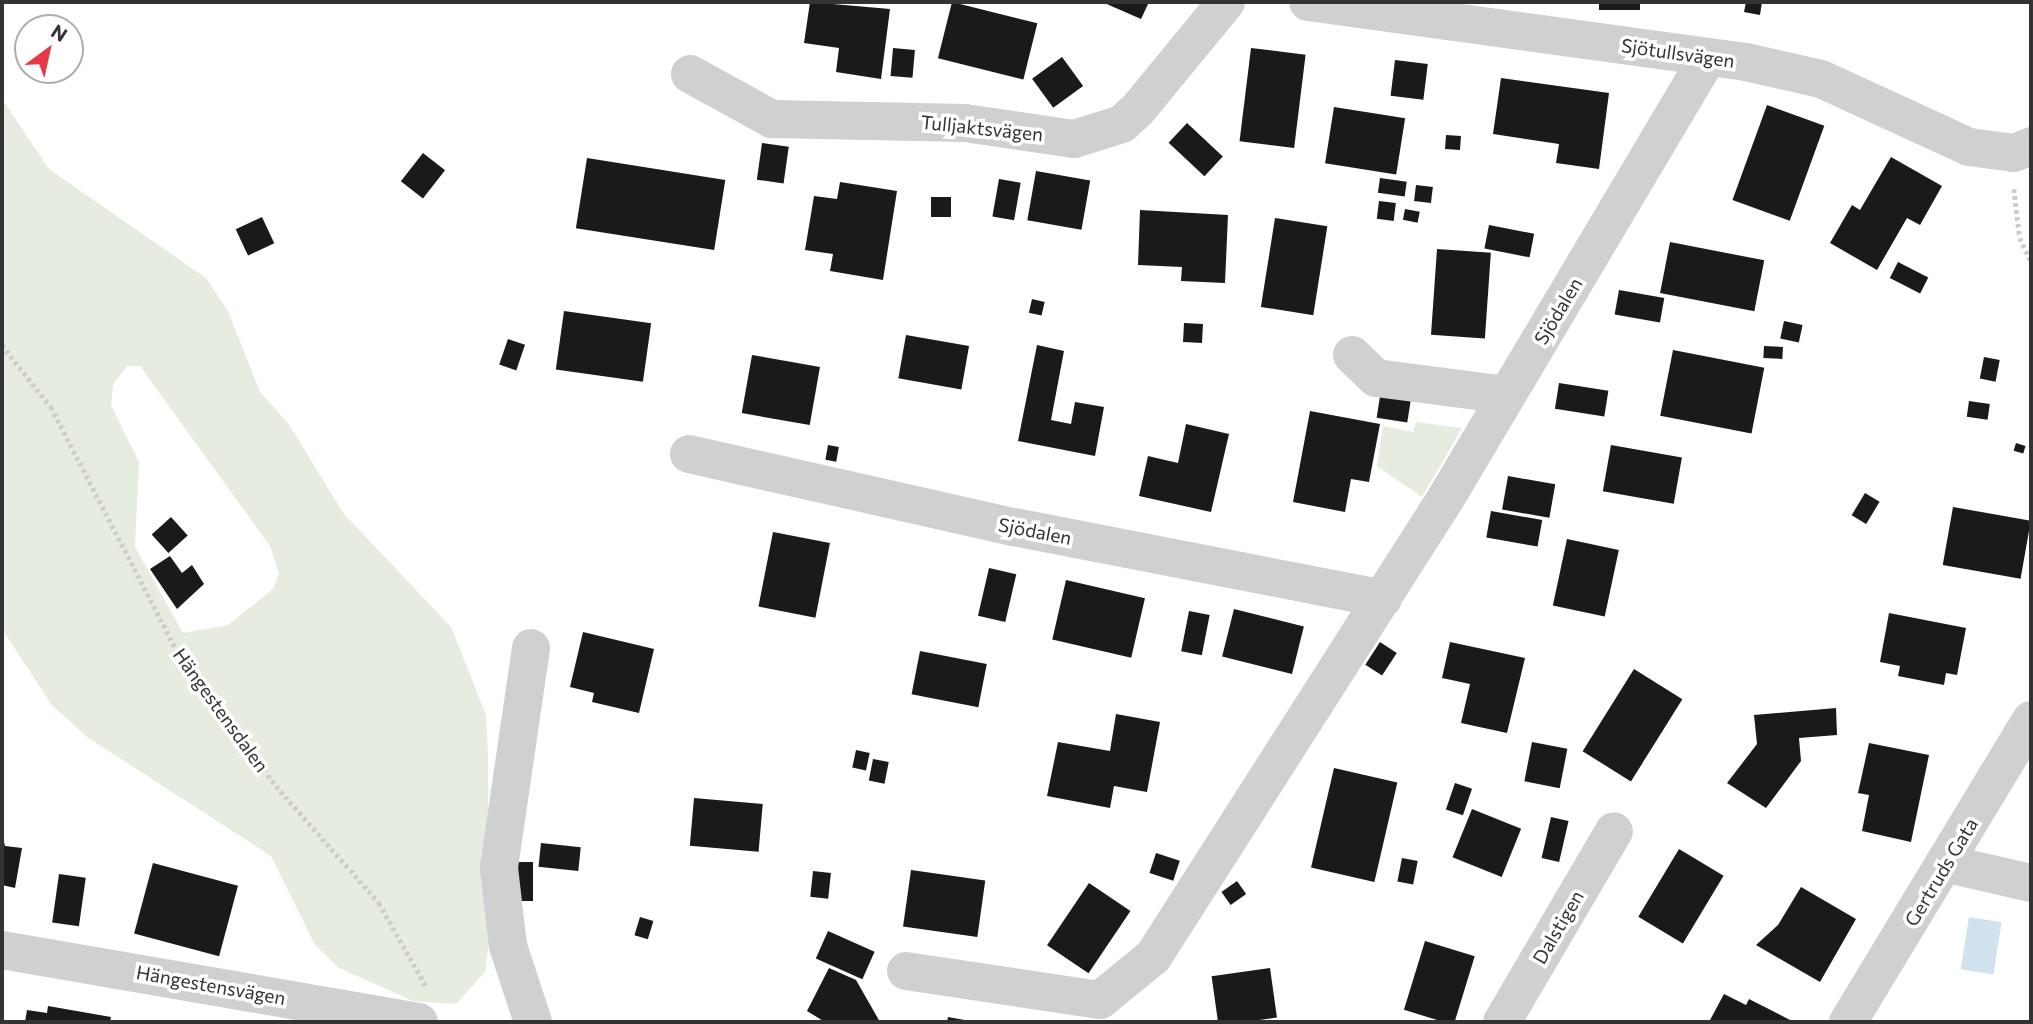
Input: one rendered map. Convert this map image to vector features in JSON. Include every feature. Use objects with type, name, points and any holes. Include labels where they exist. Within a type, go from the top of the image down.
[{"type":"street","name":"Tulljaktsvägen","points":[[690,74],[772,119],[965,123],[1074,139],[1122,124],[1226,2]]},
{"type":"street","name":"Sjötullsvägen","points":[[1308,2],[1708,57],[1821,79],[1946,139],[2022,150]]},
{"type":"street","name":"Sjödalen","points":[[906,971],[1100,1000],[1138,973],[1174,928],[1383,599],[1708,57]]},
{"type":"street","points":[[1352,355],[1376,378],[1507,396]]},
{"type":"street","name":"Sjödalen","points":[[689,454],[1014,527],[1383,599]]},
{"type":"street","points":[[531,648],[499,868],[508,946],[533,1022]]},
{"type":"street","name":"Gertruds Gata","points":[[1848,1022],[1948,864],[2031,720]]},
{"type":"street","name":"Dalstigen","points":[[1502,1022],[1614,831]]},
{"type":"street","points":[[1948,864],[2031,883]]},
{"type":"street","name":"Hängestensvägen","points":[[2,950],[425,1010]]},
{"type":"path","points":[[2022,150],[2020,238],[2031,262]]},
{"type":"path","name":"Hängestensdalen","points":[[2,345],[51,407],[180,657],[276,786],[379,903],[425,1010]]},
{"type":"shaded area","points":[[2,99],[49,169],[206,278],[228,311],[260,392],[288,423],[344,514],[451,627],[486,715],[489,943],[485,972],[456,1004],[413,1001],[339,968],[315,945],[271,856],[87,737],[51,704],[2,629]],"holes":[[[127,366],[140,366],[270,546],[279,574],[273,589],[228,625],[183,633],[135,547],[139,462],[111,405],[113,385]]]},
{"type":"shaded area","points":[[1416,422],[1462,428],[1422,497],[1377,466],[1383,426],[1413,432]]},
{"type":"water","points":[[1969,917],[2002,922],[1993,975],[1961,969]]},
{"type":"building","points":[[810,2],[890,9],[881,79],[836,72],[839,48],[804,43]]},
{"type":"building","points":[[952,2],[1037,23],[1023,80],[938,58]]},
{"type":"building","points":[[1102,2],[1149,2],[1141,19]]},
{"type":"building","points":[[1599,2],[1640,2],[1640,10],[1599,10]]},
{"type":"building","points":[[1746,2],[1762,2],[1760,15],[1744,12]]},
{"type":"building","points":[[893,48],[915,50],[912,78],[891,76]]},
{"type":"building","points":[[1251,48],[1306,55],[1294,148],[1240,141]]},
{"type":"building","points":[[1062,57],[1083,86],[1053,108],[1032,79]]},
{"type":"building","points":[[1395,60],[1428,64],[1423,100],[1391,96]]},
{"type":"building","points":[[1501,78],[1609,93],[1599,169],[1556,163],[1559,144],[1493,134]]},
{"type":"building","points":[[1767,105],[1824,126],[1790,221],[1732,200]]},
{"type":"building","points":[[1334,107],[1405,118],[1396,175],[1325,163]]},
{"type":"building","points":[[1187,123],[1223,156],[1204,176],[1169,143]]},
{"type":"building","points":[[1446,135],[1461,136],[1460,150],[1445,149]]},
{"type":"building","points":[[762,143],[789,147],[784,183],[757,180]]},
{"type":"building","points":[[423,153],[445,170],[423,199],[401,181]]},
{"type":"building","points":[[1891,157],[1942,186],[1920,225],[1907,218],[1877,270],[1830,243],[1852,205],[1860,210]]},
{"type":"building","points":[[587,158],[725,180],[714,250],[576,228]]},
{"type":"building","points":[[1036,171],[1090,181],[1081,230],[1027,220]]},
{"type":"building","points":[[1380,178],[1407,182],[1405,197],[1378,193]]},
{"type":"building","points":[[999,179],[1021,183],[1014,220],[992,216]]},
{"type":"building","points":[[840,182],[897,191],[883,280],[830,271],[833,254],[805,250],[814,196],[837,199]]},
{"type":"building","points":[[1416,185],[1433,187],[1431,203],[1414,201]]},
{"type":"building","points":[[931,197],[951,197],[951,217],[931,217]]},
{"type":"building","points":[[1379,201],[1396,203],[1394,221],[1377,219]]},
{"type":"building","points":[[1405,209],[1420,212],[1418,223],[1403,220]]},
{"type":"building","points":[[1140,210],[1228,215],[1225,283],[1181,281],[1182,267],[1138,265]]},
{"type":"building","points":[[262,217],[274,243],[248,256],[236,229]]},
{"type":"building","points":[[1275,218],[1327,226],[1313,315],[1261,307]]},
{"type":"building","points":[[1489,225],[1534,234],[1530,257],[1484,249]]},
{"type":"building","points":[[1670,242],[1764,260],[1754,311],[1660,293]]},
{"type":"building","points":[[1437,249],[1491,253],[1485,339],[1431,335]]},
{"type":"building","points":[[1898,262],[1928,277],[1920,293],[1890,278]]},
{"type":"building","points":[[1619,290],[1664,298],[1660,323],[1615,315]]},
{"type":"building","points":[[1032,299],[1045,302],[1042,316],[1029,313]]},
{"type":"building","points":[[564,311],[651,323],[643,382],[556,369]]},
{"type":"building","points":[[1784,321],[1803,325],[1799,343],[1780,339]]},
{"type":"building","points":[[1184,323],[1203,324],[1202,343],[1183,342]]},
{"type":"building","points":[[906,335],[969,346],[961,389],[898,378]]},
{"type":"building","points":[[508,339],[525,345],[516,370],[499,365]]},
{"type":"building","points":[[1037,345],[1064,351],[1051,420],[1071,424],[1075,402],[1104,407],[1095,456],[1018,441]]},
{"type":"building","points":[[1764,346],[1783,347],[1782,359],[1763,358]]},
{"type":"building","points":[[1673,350],[1764,368],[1752,434],[1660,416]]},
{"type":"building","points":[[752,355],[820,367],[810,425],[742,413]]},
{"type":"building","points":[[1984,357],[2000,360],[1996,382],[1980,379]]},
{"type":"building","points":[[1559,383],[1608,391],[1604,417],[1555,409]]},
{"type":"building","points":[[1381,390],[1412,395],[1407,423],[1377,418]]},
{"type":"building","points":[[1969,401],[1990,404],[1988,420],[1967,417]]},
{"type":"building","points":[[1310,411],[1380,424],[1369,482],[1351,479],[1345,512],[1293,502]]},
{"type":"building","points":[[1186,424],[1229,434],[1211,512],[1139,496],[1148,456],[1178,463]]},
{"type":"building","points":[[2016,443],[2026,446],[2023,454],[2014,451]]},
{"type":"building","points":[[828,445],[839,447],[836,462],[825,460]]},
{"type":"building","points":[[1611,445],[1682,458],[1674,504],[1603,491]]},
{"type":"building","points":[[1508,476],[1555,484],[1549,518],[1502,509]]},
{"type":"building","points":[[1865,493],[1880,502],[1866,524],[1852,515]]},
{"type":"building","points":[[1953,507],[2031,521],[2021,579],[1943,565]]},
{"type":"building","points":[[1491,511],[1542,520],[1538,547],[1486,538]]},
{"type":"building","points":[[171,517],[188,536],[168,553],[152,534]]},
{"type":"building","points":[[773,532],[830,543],[815,618],[758,607]]},
{"type":"building","points":[[1567,539],[1619,550],[1605,617],[1553,606]]},
{"type":"building","points":[[170,556],[182,573],[192,565],[204,584],[177,609],[150,569]]},
{"type":"building","points":[[989,568],[1016,574],[1005,622],[978,616]]},
{"type":"building","points":[[1066,580],[1145,598],[1131,658],[1052,639]]},
{"type":"building","points":[[1234,609],[1304,626],[1292,674],[1222,657]]},
{"type":"building","points":[[1189,611],[1210,615],[1202,655],[1181,651]]},
{"type":"building","points":[[1889,613],[1966,628],[1957,675],[1946,673],[1944,685],[1898,676],[1900,666],[1880,662]]},
{"type":"building","points":[[583,632],[654,649],[639,713],[592,702],[594,693],[570,687]]},
{"type":"building","points":[[1380,642],[1397,653],[1382,676],[1365,665]]},
{"type":"building","points":[[1450,642],[1525,658],[1507,733],[1461,723],[1470,684],[1442,678]]},
{"type":"building","points":[[920,651],[987,664],[978,707],[912,694]]},
{"type":"building","points":[[1634,669],[1682,699],[1631,781],[1583,751]]},
{"type":"building","points":[[1836,708],[1837,735],[1799,738],[1801,761],[1766,808],[1727,783],[1757,744],[1754,715]]},
{"type":"building","points":[[1116,714],[1160,722],[1147,792],[1114,786],[1110,808],[1047,796],[1058,742],[1110,751]]},
{"type":"building","points":[[1532,742],[1567,749],[1560,788],[1524,781]]},
{"type":"building","points":[[1869,743],[1929,755],[1911,842],[1862,831],[1869,795],[1858,793]]},
{"type":"building","points":[[856,750],[870,753],[866,771],[852,768]]},
{"type":"building","points":[[873,759],[889,762],[885,784],[869,781]]},
{"type":"building","points":[[1334,768],[1397,783],[1374,882],[1311,867]]},
{"type":"building","points":[[1455,783],[1472,789],[1463,815],[1446,809]]},
{"type":"building","points":[[694,798],[763,804],[759,852],[690,846]]},
{"type":"building","points":[[1472,809],[1521,829],[1502,877],[1453,857]]},
{"type":"building","points":[[1551,817],[1569,821],[1559,862],[1542,858]]},
{"type":"building","points":[[2,834],[5,846],[22,848],[15,888],[2,885]]},
{"type":"building","points":[[541,843],[581,847],[578,871],[538,867]]},
{"type":"building","points":[[1679,849],[1724,876],[1683,943],[1638,917]]},
{"type":"building","points":[[1156,853],[1180,861],[1173,881],[1150,873]]},
{"type":"building","points":[[1402,858],[1418,861],[1413,885],[1397,882]]},
{"type":"building","points":[[512,862],[533,862],[533,901],[512,901]]},
{"type":"building","points":[[153,863],[238,886],[219,956],[134,934]]},
{"type":"building","points":[[911,870],[985,880],[977,937],[903,926]]},
{"type":"building","points":[[813,871],[831,873],[828,899],[810,897]]},
{"type":"building","points":[[59,874],[86,878],[79,926],[52,923]]},
{"type":"building","points":[[1237,881],[1246,894],[1231,905],[1221,892]]},
{"type":"building","points":[[1089,883],[1130,911],[1089,973],[1047,945]]},
{"type":"building","points":[[1801,887],[1856,919],[1820,982],[1756,945],[1778,925]]},
{"type":"building","points":[[640,917],[653,921],[648,939],[634,935]]},
{"type":"building","points":[[828,931],[875,952],[862,979],[816,958]]},
{"type":"building","points":[[1425,941],[1475,956],[1455,1022],[1444,1022],[1404,1010]]},
{"type":"building","points":[[829,968],[856,980],[880,1022],[825,1022],[807,1011]]},
{"type":"building","points":[[1270,968],[1277,1018],[1218,1022],[1212,976]]},
{"type":"building","points":[[1724,994],[1746,1005],[1749,999],[1794,1022],[1709,1022]]},
{"type":"building","points":[[48,1006],[111,1017],[110,1022],[25,1022],[27,1010],[47,1013]]},
{"type":"building","points":[[948,1017],[970,1021],[970,1022],[947,1022]]}]
